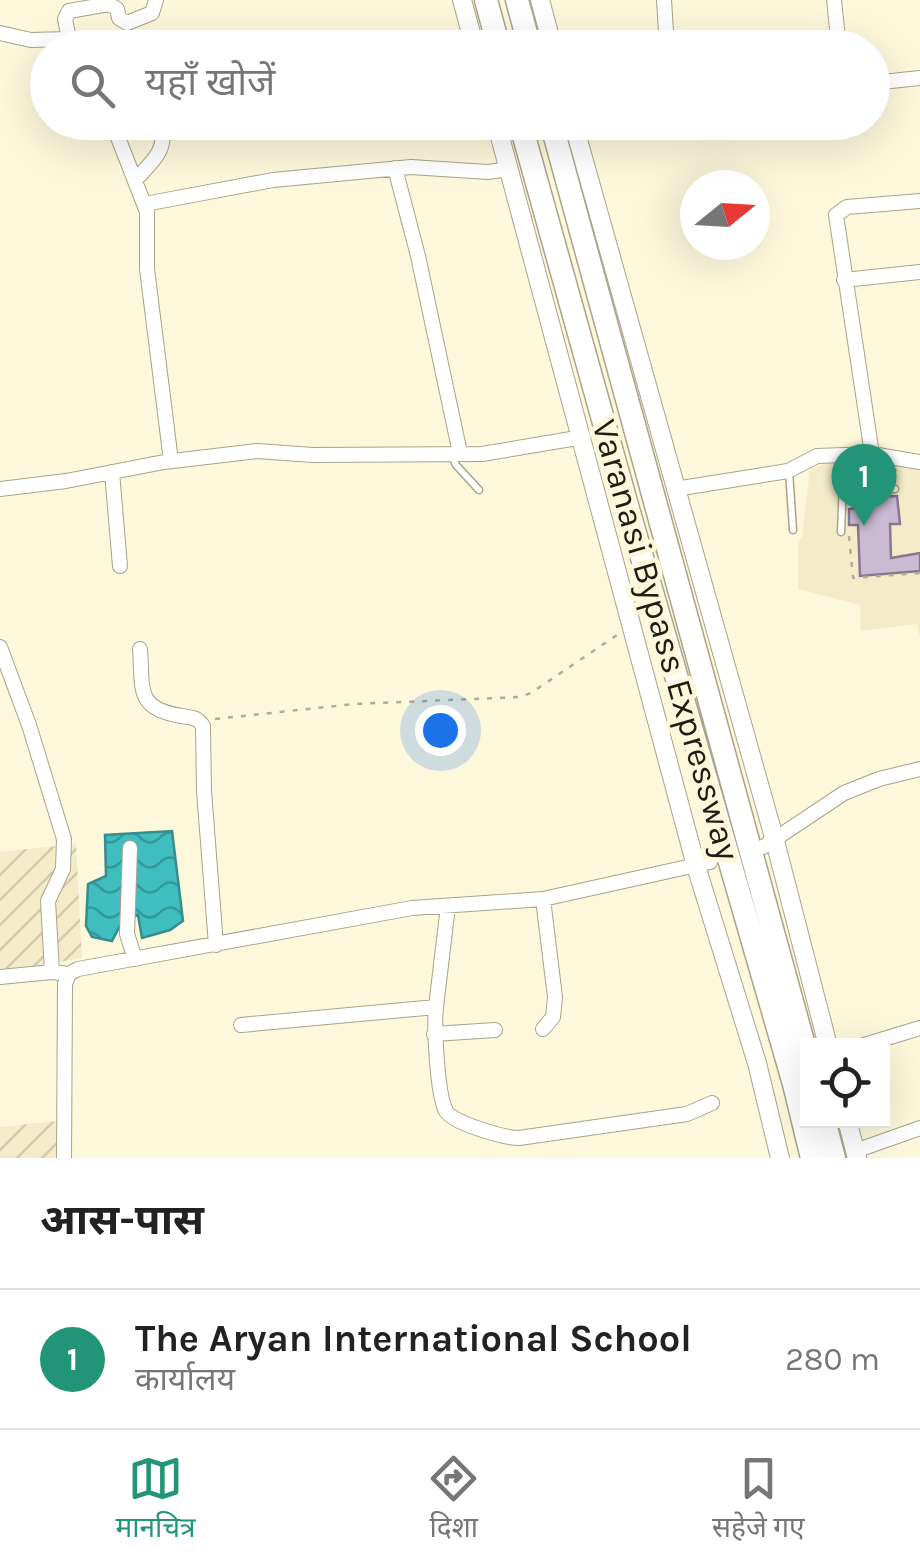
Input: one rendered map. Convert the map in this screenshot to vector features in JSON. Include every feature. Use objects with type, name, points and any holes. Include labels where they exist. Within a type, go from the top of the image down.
[{"type":"highway","points":[[486,0],[494,30]]},
{"type":"highway","points":[[517,0],[535,30]]},
{"type":"highway","name":"Varanasi Bypass Expressway","points":[[525,140],[812,1158]]},
{"type":"highway","name":"Varanasi Bypass Expressway","points":[[556,140],[802,1038]]},
{"type":"highway","points":[[830,1128],[849,1156]]},
{"type":"street","points":[[70,30],[65,19],[68,10],[108,4],[117,9],[119,18],[127,24],[152,13],[156,0]]},
{"type":"street","points":[[462,0],[470,30]]},
{"type":"street","points":[[540,0],[543,30]]},
{"type":"street","points":[[664,0],[666,30]]},
{"type":"street","points":[[834,0],[837,30]]},
{"type":"street","points":[[0,34],[30,40]]},
{"type":"street","points":[[890,82],[920,78]]},
{"type":"street","points":[[120,140],[145,204],[146,269],[172,461]]},
{"type":"street","points":[[136,179],[161,151],[164,140]]},
{"type":"street","points":[[501,140],[632,629],[703,864],[780,1158]]},
{"type":"street","points":[[578,140],[769,844],[826,1038]]},
{"type":"street","points":[[145,204],[273,180],[395,168],[488,172],[510,169]]},
{"type":"street","points":[[395,168],[422,274],[456,453]]},
{"type":"street","points":[[872,454],[836,225],[838,211],[920,201]]},
{"type":"street","points":[[844,280],[920,272]]},
{"type":"street","points":[[0,488],[172,461],[280,450],[312,454],[482,454],[583,437]]},
{"type":"street","points":[[675,489],[788,470],[817,456],[872,454],[920,462]]},
{"type":"street","points":[[112,472],[120,566]]},
{"type":"street","points":[[0,647],[64,839],[62,869],[48,900],[52,972]]},
{"type":"street","points":[[140,649],[143,688],[150,705],[156,712],[200,720],[204,731],[204,791],[216,945]]},
{"type":"street","points":[[769,844],[844,792],[878,779],[920,770]]},
{"type":"street","points":[[130,848],[128,934],[134,959]]},
{"type":"street","points":[[0,977],[70,974],[92,965],[412,908],[543,899],[703,864]]},
{"type":"street","points":[[543,899],[555,997],[553,1017],[543,1030]]},
{"type":"street","points":[[448,906],[434,1034],[443,1102],[449,1116],[502,1136],[520,1138],[687,1114],[712,1103]]},
{"type":"street","points":[[64,1158],[65,984],[70,974]]},
{"type":"street","points":[[241,1025],[436,1007]]},
{"type":"street","points":[[887,1038],[920,1028]]},
{"type":"street","points":[[434,1034],[495,1030]]},
{"type":"street","points":[[847,1128],[849,1156],[920,1128]]},
{"type":"lane","points":[[456,453],[456,465],[480,490]]},
{"type":"lane","points":[[841,454],[841,532]]},
{"type":"lane","points":[[788,470],[793,530]]},
{"type":"lane","points":[[843,480],[847,487],[894,489]]},
{"type":"path","points":[[841,532],[848,532],[852,578],[920,572]]},
{"type":"path","points":[[200,720],[354,704],[520,697],[531,694],[604,642],[632,629]]},
{"type":"shaded area","points":[[849,459],[920,470],[920,637],[917,624],[861,631],[860,605],[798,589],[798,542],[802,537],[810,470]]},
{"type":"shaded area","points":[[76,844],[82,958],[0,972],[0,852]]},
{"type":"shaded area","points":[[68,1120],[70,1158],[0,1158],[0,1127]]},
{"type":"water","points":[[172,831],[183,921],[170,930],[142,938],[138,915],[124,918],[112,941],[92,937],[86,926],[88,884],[106,876],[105,835]]},
{"type":"building","points":[[853,465],[895,470],[894,482],[850,479]]},
{"type":"building","points":[[897,496],[900,524],[890,524],[891,558],[920,553],[920,571],[860,576],[858,525],[849,525],[849,509],[856,508],[854,497]]},
{"type":"place","name":"The Aryan International School","points":[[864,526]]}]
